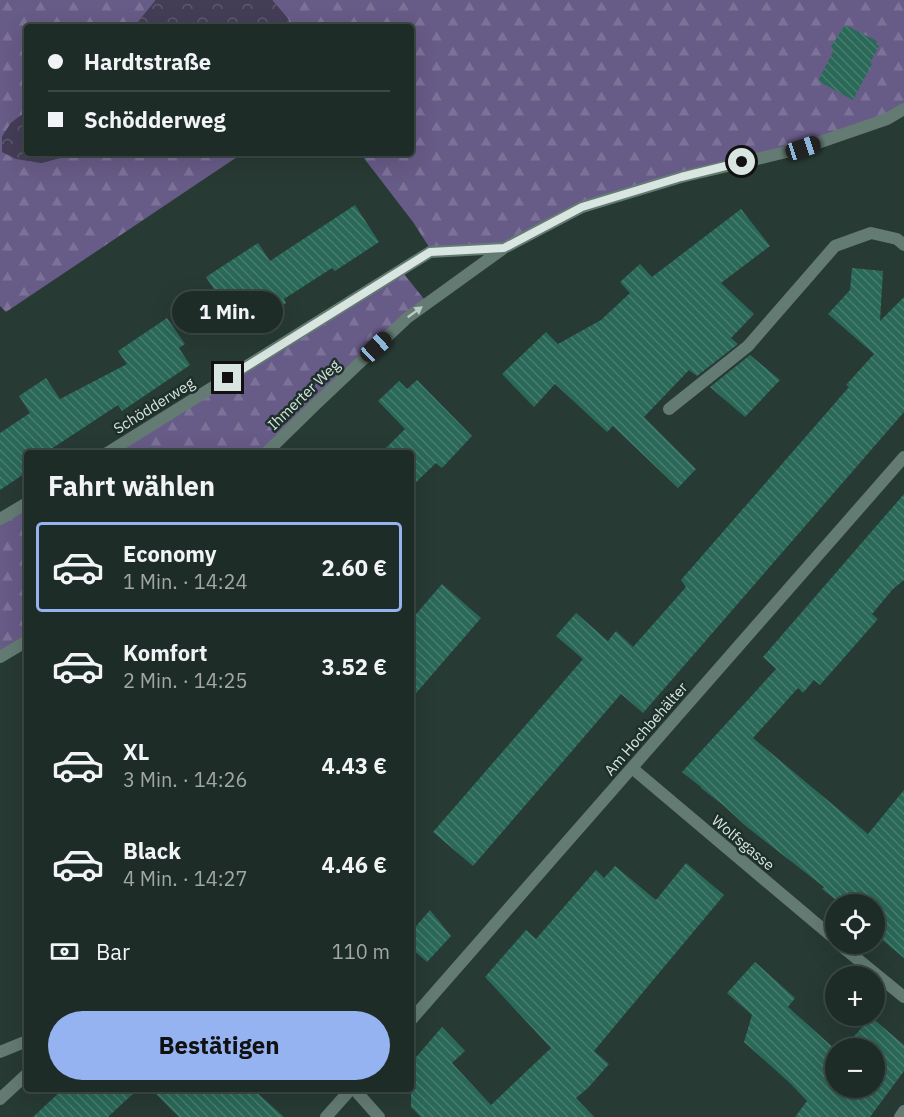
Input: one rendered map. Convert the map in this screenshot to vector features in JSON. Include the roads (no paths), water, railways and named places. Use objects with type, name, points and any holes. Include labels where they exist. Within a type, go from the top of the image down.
[{"type":"street","name":"Ihmerter Weg","points":[[269,450],[407,318],[504,248],[582,207],[681,177],[803,148],[887,119],[904,109]]},
{"type":"street","points":[[669,409],[748,346],[835,246],[871,233],[897,240],[904,245]]},
{"type":"street","name":"Schödderweg","points":[[112,450],[430,252],[504,248]]},
{"type":"street","name":"Am Hochbehälter","points":[[414,1017],[904,457]]},
{"type":"street","points":[[0,519],[24,505]]},
{"type":"street","points":[[0,657],[24,643]]},
{"type":"street","name":"Wolfsgasse","points":[[632,768],[825,931]]},
{"type":"street","points":[[851,954],[904,997]]},
{"type":"street","points":[[0,1052],[24,1042]]},
{"type":"street","points":[[0,1099],[24,1077]]},
{"type":"street","points":[[326,1117],[349,1092]]},
{"type":"street","points":[[355,1092],[379,1117]]},
{"type":"street","points":[[900,1117],[904,1112]]}]
